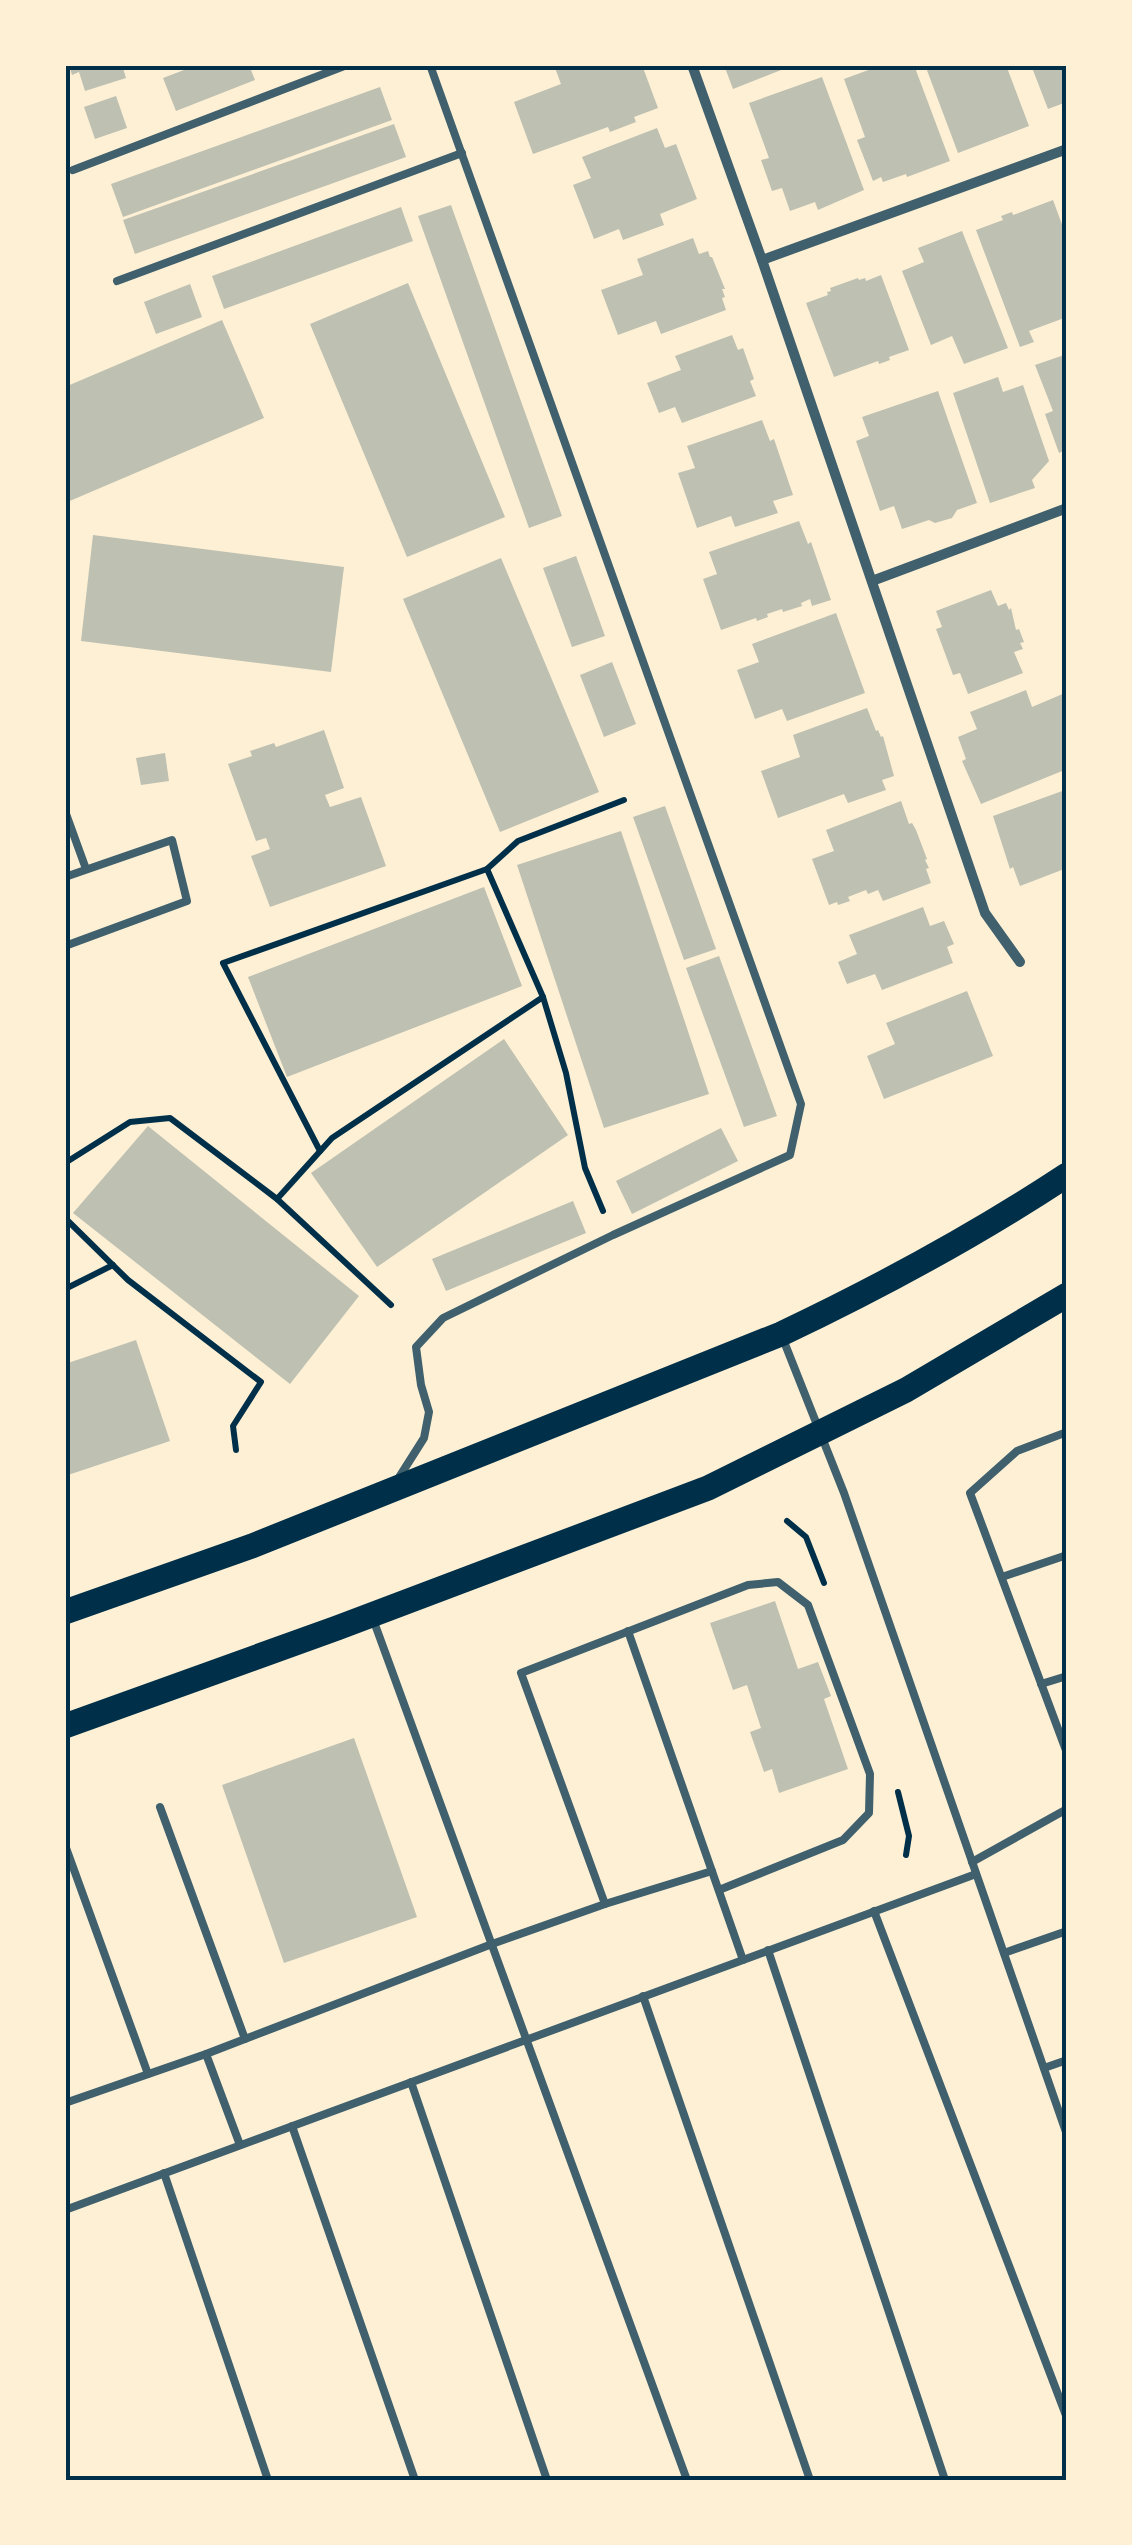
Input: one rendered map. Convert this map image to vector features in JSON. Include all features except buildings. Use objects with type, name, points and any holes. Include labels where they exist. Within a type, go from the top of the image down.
[{"type":"main road","points":[[65,1612],[252,1546],[781,1334],[876,1288],[1011,1212],[1067,1174]]},
{"type":"main road","points":[[65,1726],[708,1488],[906,1390],[1067,1295]]},
{"type":"street","points":[[692,65],[985,913],[1020,962]]},
{"type":"street","points":[[762,260],[1067,149]]},
{"type":"street","points":[[872,582],[1067,508]]},
{"type":"lane","points":[[73,170],[346,65]]},
{"type":"lane","points":[[393,1488],[424,1438],[429,1412],[420,1385],[416,1348],[443,1318],[790,1155],[801,1104],[430,65]]},
{"type":"lane","points":[[117,281],[462,153]]},
{"type":"lane","points":[[65,811],[86,869]]},
{"type":"lane","points":[[65,877],[172,840],[187,901],[65,946]]},
{"type":"lane","points":[[781,1334],[844,1493],[1067,2135]]},
{"type":"lane","points":[[1067,1432],[1017,1451],[970,1493],[1067,1753]]},
{"type":"lane","points":[[1002,1577],[1067,1555]]},
{"type":"lane","points":[[605,1904],[521,1672],[748,1585],[778,1582],[808,1605],[870,1774],[869,1813],[843,1840],[719,1890]]},
{"type":"lane","points":[[371,1615],[686,2480]]},
{"type":"lane","points":[[628,1631],[743,1960]]},
{"type":"lane","points":[[1041,1684],[1067,1676]]},
{"type":"lane","points":[[160,1807],[245,2038]]},
{"type":"lane","points":[[972,1862],[1067,1808]]},
{"type":"lane","points":[[65,1845],[148,2074]]},
{"type":"lane","points":[[65,2103],[206,2054],[492,1944],[712,1871]]},
{"type":"lane","points":[[65,2210],[976,1874]]},
{"type":"lane","points":[[874,1912],[1067,2418]]},
{"type":"lane","points":[[1004,1954],[1067,1931]]},
{"type":"lane","points":[[768,1950],[945,2480]]},
{"type":"lane","points":[[643,1996],[810,2480]]},
{"type":"lane","points":[[206,2054],[240,2146]]},
{"type":"lane","points":[[1044,2068],[1067,2060]]},
{"type":"lane","points":[[411,2082],[547,2480]]},
{"type":"lane","points":[[292,2126],[415,2480]]},
{"type":"lane","points":[[164,2173],[268,2480]]},
{"type":"path","points":[[320,1151],[223,963],[487,869],[518,842],[624,800]]},
{"type":"path","points":[[487,869],[543,997],[566,1073],[585,1168],[613,1235]]},
{"type":"path","points":[[277,1199],[332,1138],[543,997]]},
{"type":"path","points":[[65,1163],[130,1122],[170,1118],[277,1199],[391,1305]]},
{"type":"path","points":[[65,1212],[66,1220],[128,1280],[262,1382],[233,1426],[236,1450]]},
{"type":"path","points":[[65,1289],[113,1265]]}]
